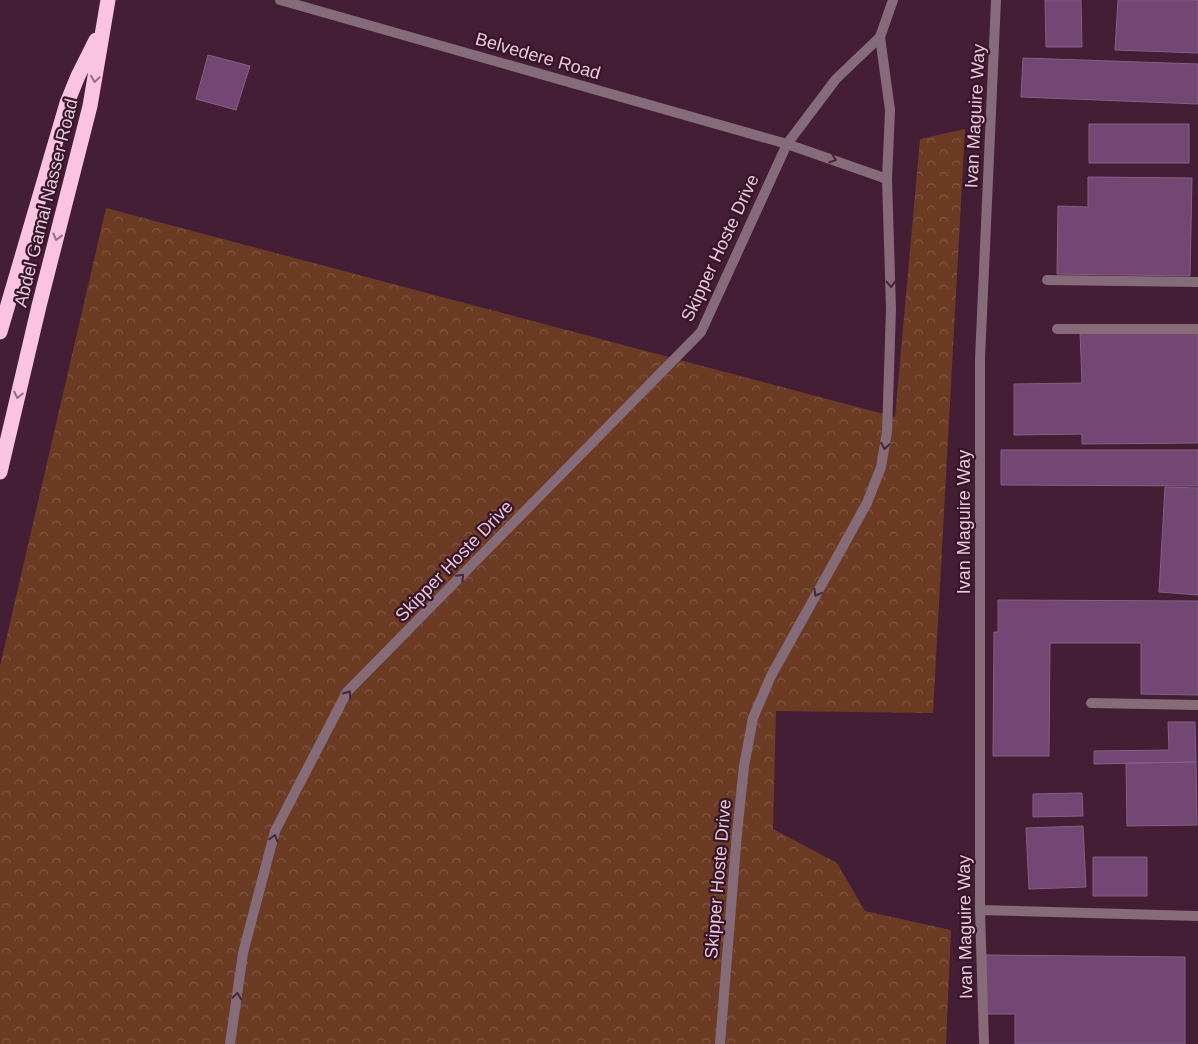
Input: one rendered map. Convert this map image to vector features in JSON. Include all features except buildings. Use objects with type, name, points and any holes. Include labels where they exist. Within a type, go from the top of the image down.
[{"type":"highway","name":"Abdel Gamal Nasser Road","points":[[0,472],[39,306],[90,106],[96,77],[101,30],[108,0]]},
{"type":"highway","name":"Abdel Gamal Nasser Road","points":[[0,332],[67,103],[101,30]]},
{"type":"street","name":"Belvedere Road","points":[[280,0],[787,144]]},
{"type":"street","name":"Skipper Hoste Drive","points":[[230,1044],[243,953],[275,831],[347,692],[701,332],[787,144],[836,79],[880,37],[893,0]]},
{"type":"street","name":"Ivan Maguire Way","points":[[984,1044],[980,910],[980,359],[996,0]]},
{"type":"street","name":"Skipper Hoste Drive","points":[[720,1044],[739,814],[744,766],[753,718],[771,676],[867,503],[881,467],[887,432],[892,309],[887,179],[890,110],[880,37]]},
{"type":"street","points":[[787,144],[887,179]]},
{"type":"street","points":[[1047,280],[1198,282]]},
{"type":"street","points":[[1057,329],[1198,329]]},
{"type":"street","points":[[1091,704],[1198,705]]},
{"type":"street","points":[[980,910],[1198,916]]},
{"type":"green space","points":[[965,129],[933,713],[776,711],[773,829],[837,863],[865,911],[951,930],[946,1044],[0,1044],[0,666],[106,208],[895,417],[920,139]]}]
